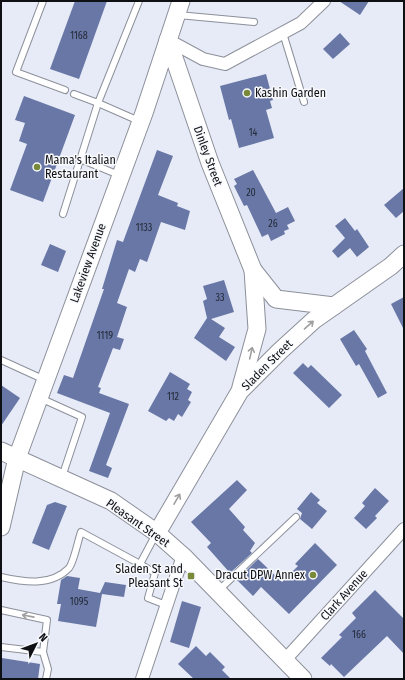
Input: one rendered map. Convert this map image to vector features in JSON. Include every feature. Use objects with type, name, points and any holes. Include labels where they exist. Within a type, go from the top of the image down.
[{"type":"main road","name":"Lakeview Avenue","points":[[1,527],[17,458],[141,122],[179,8]]},
{"type":"main road","name":"Dinley Street","points":[[168,40],[210,163],[252,270],[257,329],[240,391]]},
{"type":"main road","name":"Sladen Street","points":[[157,533],[240,391],[280,351],[334,306],[391,266],[404,254]]},
{"type":"main road","name":"Dinley Street","points":[[252,270],[276,299],[334,306]]},
{"type":"main road","name":"Pleasant Street","points":[[1,451],[110,501],[157,533],[183,556],[303,679]]},
{"type":"street","points":[[168,40],[203,59],[225,64],[301,23],[324,1]]},
{"type":"street","name":"Clark Avenue","points":[[284,661],[404,529]]},
{"type":"street","points":[[142,679],[183,556]]},
{"type":"lane","points":[[43,1],[16,72],[65,90]]},
{"type":"lane","points":[[63,214],[98,103],[139,1]]},
{"type":"lane","points":[[179,8],[254,22]]},
{"type":"lane","points":[[283,33],[304,102]]},
{"type":"lane","points":[[74,94],[141,122]]},
{"type":"lane","points":[[80,159],[120,176]]},
{"type":"lane","points":[[1,360],[45,380]]},
{"type":"lane","points":[[39,397],[82,417],[62,479]]},
{"type":"lane","points":[[217,592],[296,517]]},
{"type":"lane","points":[[1,577],[25,582],[53,579],[70,567],[80,532],[155,572],[148,598],[166,605]]},
{"type":"lane","points":[[140,564],[157,533]]},
{"type":"lane","points":[[1,610],[47,620],[43,652],[48,669],[46,679]]},
{"type":"lane","points":[[1,647],[43,652]]},
{"type":"building","points":[[75,1],[107,1],[79,79],[50,69]]},
{"type":"building","points":[[339,1],[369,1],[360,15]]},
{"type":"building","points":[[340,33],[350,44],[333,59],[323,49]]},
{"type":"building","name":"Kashin Garden","points":[[266,74],[273,100],[270,101],[272,108],[266,110],[274,138],[239,148],[231,119],[229,120],[220,86]]},
{"type":"building","name":"Mama's Italian Restaurant","points":[[24,96],[75,115],[43,202],[10,190],[27,144],[19,141],[25,123],[15,120]]},
{"type":"building","points":[[157,150],[173,156],[158,195],[178,203],[177,206],[190,211],[185,230],[161,222],[147,262],[140,259],[135,272],[129,269],[117,303],[127,307],[117,337],[124,339],[120,350],[113,348],[98,387],[101,388],[99,393],[129,404],[106,465],[112,468],[108,478],[89,471],[110,413],[57,393],[64,375],[73,378],[104,289],[102,289],[117,240],[123,242]]},
{"type":"building","points":[[253,170],[276,213],[288,207],[295,221],[287,225],[289,229],[284,231],[285,234],[271,241],[268,234],[262,237],[247,205],[244,206],[234,186],[237,184],[234,179]]},
{"type":"building","points":[[404,188],[404,211],[396,218],[384,205]]},
{"type":"building","points":[[345,218],[355,231],[357,229],[369,247],[357,257],[350,248],[338,258],[332,251],[345,238],[335,226]]},
{"type":"building","points":[[50,244],[66,251],[58,272],[41,265]]},
{"type":"building","points":[[224,280],[234,312],[211,319],[225,328],[219,337],[235,347],[226,361],[194,338],[207,318],[203,301],[207,299],[203,286]]},
{"type":"building","points":[[404,297],[404,330],[391,304]]},
{"type":"building","points":[[354,330],[367,349],[365,351],[387,393],[378,398],[359,364],[356,366],[340,339]]},
{"type":"building","points":[[303,363],[308,368],[311,365],[342,395],[329,408],[293,373]]},
{"type":"building","points":[[170,372],[190,384],[187,389],[192,392],[188,400],[191,402],[182,417],[178,414],[174,421],[169,418],[166,421],[148,411]]},
{"type":"building","points":[[1,385],[20,398],[1,426]]},
{"type":"building","points":[[237,480],[247,490],[229,509],[245,527],[243,530],[255,543],[250,551],[252,553],[230,573],[207,547],[211,543],[191,522]]},
{"type":"building","points":[[375,488],[389,501],[375,516],[377,518],[366,529],[354,518],[365,506],[362,503]]},
{"type":"building","points":[[311,492],[320,500],[317,503],[327,511],[312,529],[300,519],[302,513],[297,509]]},
{"type":"building","points":[[55,502],[67,506],[49,550],[32,543],[47,505]]},
{"type":"building","name":"Dracut DPW Annex","points":[[315,543],[337,565],[289,614],[261,587],[253,596],[237,580],[258,559],[282,582],[298,566],[295,564]]},
{"type":"building","points":[[67,576],[80,578],[78,589],[100,593],[105,582],[126,585],[124,597],[102,594],[96,627],[58,621],[61,604],[57,604],[61,580]]},
{"type":"building","points":[[375,590],[404,619],[404,654],[387,636],[344,677],[331,664],[330,666],[321,658],[342,637],[339,635],[356,618],[352,613]]},
{"type":"building","points":[[182,601],[201,607],[189,648],[170,642]]},
{"type":"building","points":[[196,646],[206,656],[210,652],[225,667],[222,670],[231,679],[194,679],[178,664]]},
{"type":"building","points":[[2,658],[40,664],[38,679],[1,678]]},
{"type":"place","name":"Kashin Garden","points":[[247,93]]},
{"type":"place","name":"Mama's Italian Restaurant","points":[[37,167]]},
{"type":"place","name":"Dracut DPW Annex","points":[[313,575]]},
{"type":"place","name":"Sladen St and Pleasant St","points":[[191,576]]}]
